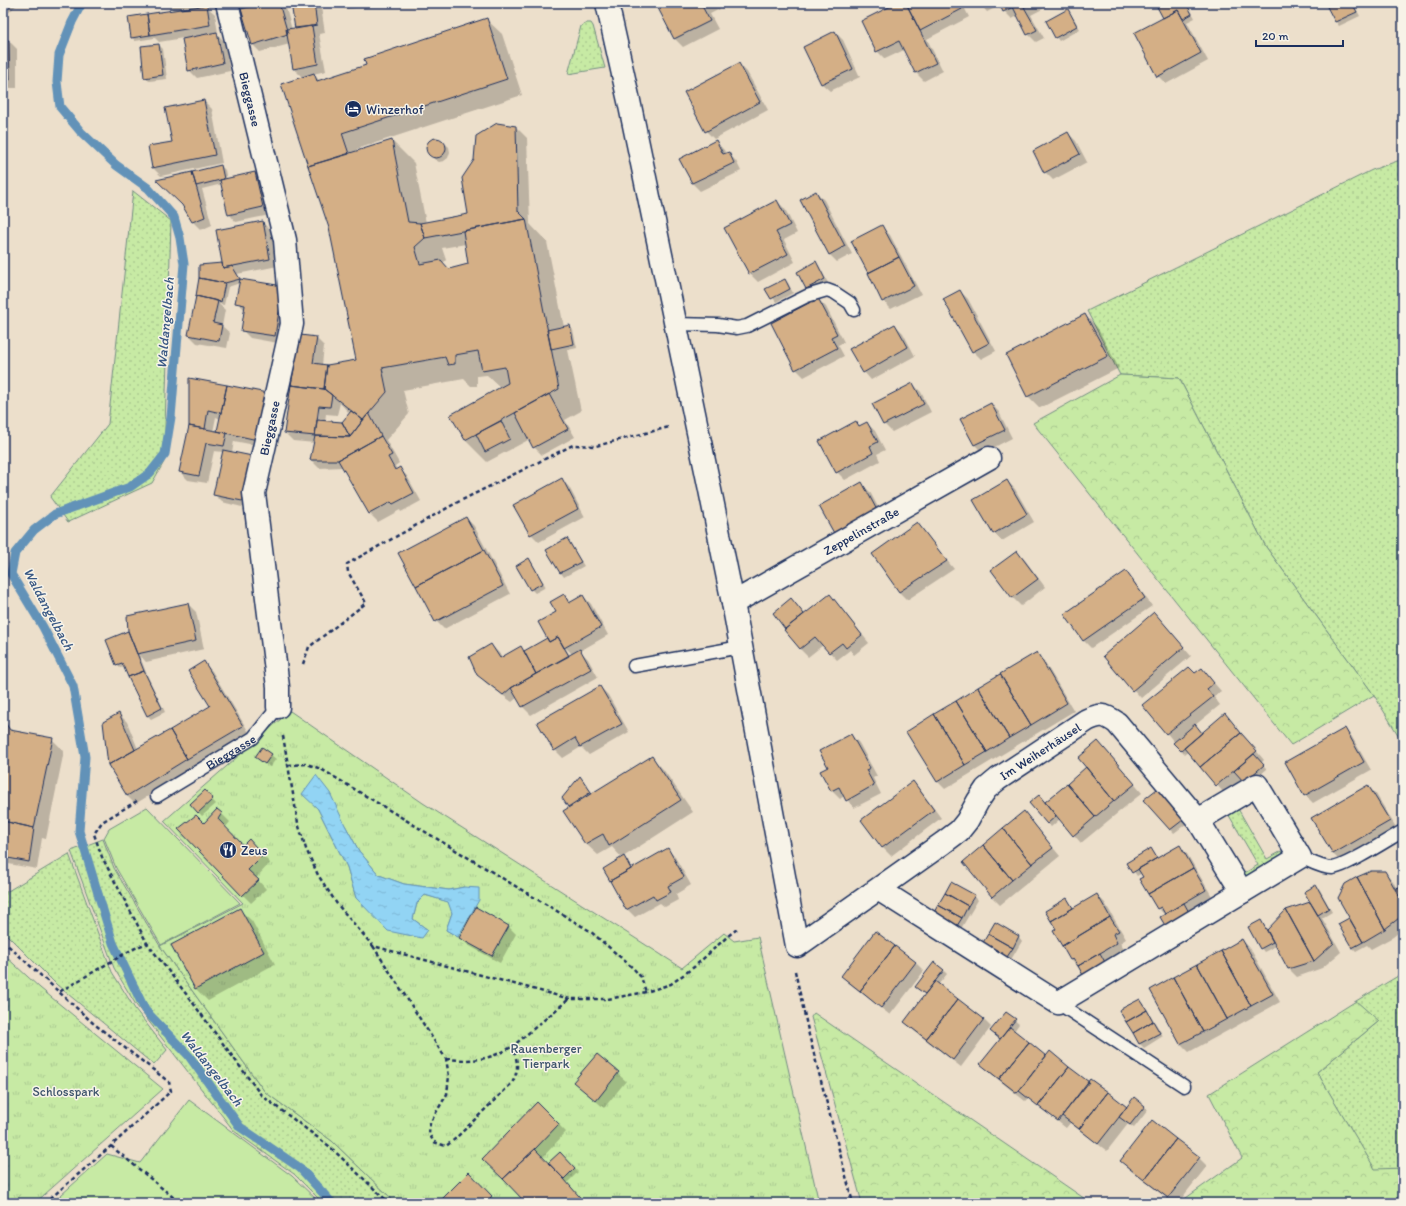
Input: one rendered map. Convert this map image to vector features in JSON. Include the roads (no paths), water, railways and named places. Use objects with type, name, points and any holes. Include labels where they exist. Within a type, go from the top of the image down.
[{"type":"street","name":"Bieggasse","points":[[227,3],[285,240],[292,324],[254,494],[278,687],[278,707]]},
{"type":"street","points":[[607,3],[629,101],[741,647]]},
{"type":"street","name":"Zeppelinstraße","points":[[733,603],[989,458]]},
{"type":"street","name":"Im Weiherhäusel","points":[[741,647],[797,946],[878,890],[959,831],[986,790],[998,779],[1087,720],[1099,715],[1108,717],[1117,723],[1198,820],[1242,892]]},
{"type":"street","points":[[878,890],[1058,1003],[1300,857],[1257,785],[1198,820]]},
{"type":"lane","points":[[675,324],[718,325],[737,328],[747,326],[807,296],[827,290],[850,302],[854,310]]},
{"type":"lane","points":[[634,666],[741,647]]},
{"type":"lane","name":"Bieggasse","points":[[157,796],[253,738],[278,707]]},
{"type":"lane","points":[[1300,857],[1332,868],[1347,863],[1403,831]]},
{"type":"lane","points":[[1058,1003],[1184,1086]]},
{"type":"water","points":[[316,775],[330,793],[359,851],[379,875],[404,884],[449,890],[464,887],[479,888],[479,900],[458,937],[446,930],[452,913],[448,902],[425,895],[417,903],[413,919],[428,930],[422,938],[388,931],[356,898],[347,867],[318,809],[302,794]]},
{"type":"waterway","name":"Waldangelbach","points":[[82,3],[72,22],[59,55],[57,82],[60,107],[81,132],[116,165],[148,188],[174,217],[180,238],[184,264],[171,417],[165,454],[150,473],[130,487],[55,514],[34,530],[15,553],[11,574],[43,627],[73,686],[85,757],[79,831],[113,943],[145,1010],[189,1056],[240,1127],[300,1168],[332,1203]]},
{"type":"place","name":"Winzerhof","points":[[353,109]]},
{"type":"place","name":"Zeus","points":[[228,850]]},
{"type":"park label","name":"Rauenberger Tierpark","points":[[546,1056]]},
{"type":"park label","name":"Schlosspark","points":[[66,1091]]}]
